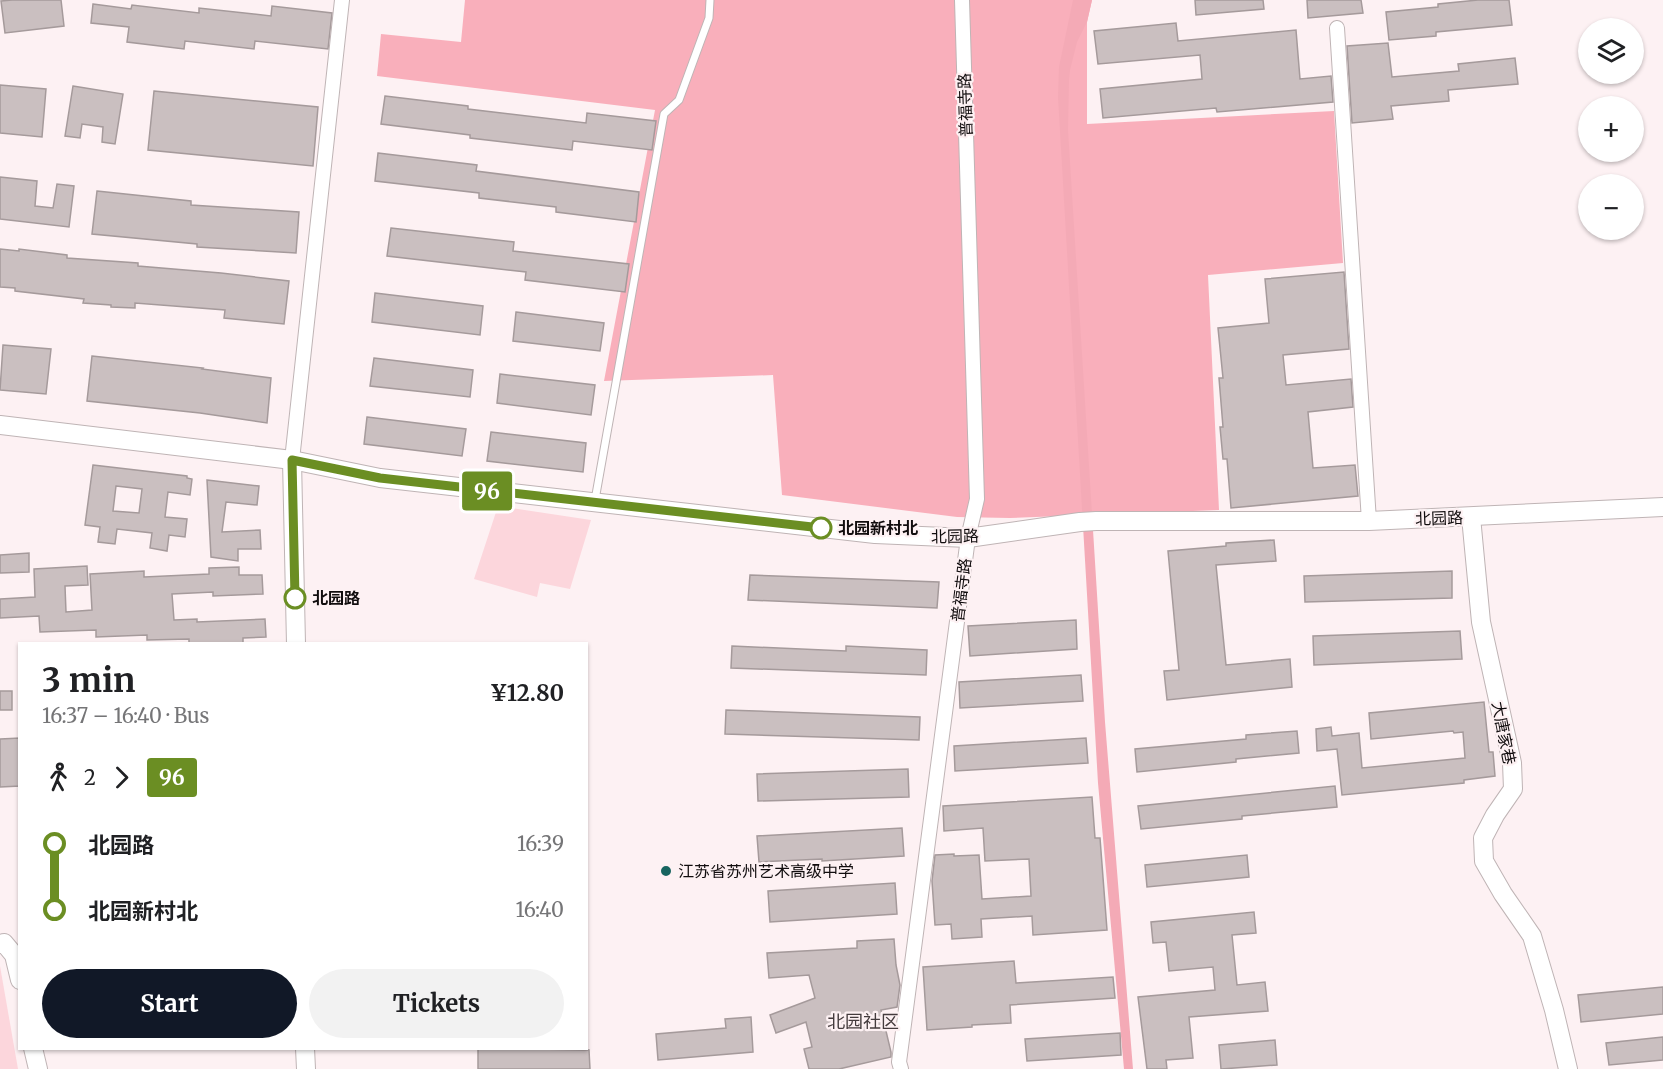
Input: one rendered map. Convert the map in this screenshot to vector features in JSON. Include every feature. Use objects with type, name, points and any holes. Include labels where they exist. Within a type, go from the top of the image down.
[{"type":"street","points":[[296,642],[292,460],[342,0]]},
{"type":"street","name":"普福寺路","points":[[901,1069],[899,1062],[968,538],[977,499],[962,0]]},
{"type":"street","points":[[1337,28],[1369,521]]},
{"type":"street","name":"北园路","points":[[0,425],[292,460],[380,478],[875,534],[968,538],[1088,521],[1369,521],[1663,507]]},
{"type":"street","name":"大唐家巷","points":[[1471,517],[1480,622],[1512,763],[1513,789],[1483,838],[1484,861],[1532,936],[1554,1010],[1568,1069]]},
{"type":"street","points":[[0,944],[4,943],[14,955],[18,972]]},
{"type":"street","points":[[33,1050],[38,1069]]},
{"type":"street","points":[[305,1050],[306,1069]]},
{"type":"lane","points":[[594,503],[664,114],[679,100],[709,18],[710,0]]},
{"type":"shaded area","points":[[465,0],[1092,0],[1087,22],[1087,124],[1334,111],[1343,263],[1208,275],[1219,510],[1010,518],[957,517],[782,495],[773,375],[604,381],[655,110],[377,76],[381,34],[461,42]]},
{"type":"shaded area","points":[[1073,0],[1092,0],[1087,22],[1077,42],[1070,70],[1068,130],[1105,722],[1133,1069],[1124,1069],[1098,783],[1058,97],[1059,67]]},
{"type":"shaded area","points":[[498,506],[591,520],[570,589],[540,583],[537,597],[474,579]]},
{"type":"shaded area","points":[[0,966],[18,1069],[0,1069]]},
{"type":"building","points":[[61,0],[64,26],[5,33],[1,1]]},
{"type":"building","points":[[1195,0],[1263,0],[1264,9],[1196,15]]},
{"type":"building","points":[[1307,0],[1361,0],[1363,13],[1308,18]]},
{"type":"building","points":[[1478,0],[1509,0],[1512,25],[1436,32],[1436,36],[1389,40],[1386,12]]},
{"type":"building","points":[[93,4],[131,9],[132,5],[199,13],[199,8],[271,16],[272,6],[332,13],[328,49],[255,41],[254,49],[185,41],[184,49],[127,42],[129,27],[91,23]]},
{"type":"building","points":[[1176,23],[1178,41],[1296,30],[1300,79],[1331,76],[1333,102],[1217,112],[1216,108],[1103,118],[1100,89],[1202,79],[1200,55],[1098,64],[1094,31]]},
{"type":"building","points":[[1388,43],[1392,77],[1459,71],[1458,64],[1515,58],[1518,84],[1448,90],[1449,101],[1391,106],[1393,119],[1352,123],[1347,46]]},
{"type":"building","points":[[0,85],[46,89],[42,137],[0,133]]},
{"type":"building","points":[[73,86],[123,94],[115,144],[102,142],[103,127],[82,124],[80,138],[65,136]]},
{"type":"building","points":[[154,91],[318,107],[313,166],[148,150]]},
{"type":"building","points":[[385,96],[468,106],[468,109],[586,123],[587,113],[656,121],[652,150],[573,141],[572,150],[470,138],[470,135],[381,124]]},
{"type":"building","points":[[378,153],[477,165],[476,171],[639,192],[636,222],[556,212],[556,207],[479,198],[479,193],[375,181]]},
{"type":"building","points":[[0,177],[37,181],[35,206],[53,208],[57,184],[74,186],[69,227],[0,219]]},
{"type":"building","points":[[97,191],[191,201],[191,205],[299,212],[296,253],[197,247],[197,244],[92,234]]},
{"type":"building","points":[[391,228],[514,242],[513,251],[629,264],[625,292],[525,280],[526,272],[387,256]]},
{"type":"building","points":[[0,249],[19,251],[19,249],[67,255],[67,258],[138,263],[138,266],[289,281],[284,324],[224,318],[225,310],[135,303],[135,308],[111,307],[111,305],[83,303],[84,299],[15,291],[15,288],[0,287]]},
{"type":"building","points":[[1344,272],[1349,349],[1283,355],[1286,385],[1351,379],[1353,407],[1308,412],[1313,468],[1355,465],[1358,496],[1231,508],[1227,459],[1223,459],[1220,427],[1223,427],[1219,378],[1223,378],[1218,328],[1269,323],[1265,279]]},
{"type":"building","points":[[375,293],[483,306],[480,335],[372,322]]},
{"type":"building","points":[[516,312],[604,323],[600,351],[513,341]]},
{"type":"building","points":[[3,345],[51,349],[46,394],[0,390]]},
{"type":"building","points":[[92,356],[271,378],[267,423],[87,401]]},
{"type":"building","points":[[374,358],[473,370],[470,397],[370,386]]},
{"type":"building","points":[[500,374],[595,385],[591,415],[497,403]]},
{"type":"building","points":[[367,417],[466,429],[462,456],[364,444]]},
{"type":"building","points":[[491,432],[586,443],[583,472],[487,461]]},
{"type":"building","points":[[93,465],[187,476],[192,479],[190,495],[168,492],[165,517],[187,519],[185,537],[169,535],[167,551],[150,548],[152,533],[117,529],[115,544],[98,542],[100,527],[85,525]],"holes":[[[116,486],[142,489],[139,513],[113,511]]]},
{"type":"building","points":[[207,480],[259,486],[257,505],[226,502],[222,532],[260,530],[261,549],[238,549],[238,561],[211,557]]},
{"type":"building","points":[[1274,540],[1276,561],[1216,565],[1226,665],[1290,659],[1292,687],[1167,700],[1164,671],[1179,670],[1168,551],[1226,546],[1226,543]]},
{"type":"building","points":[[29,553],[29,572],[0,573],[0,555]]},
{"type":"building","points":[[87,566],[88,585],[65,586],[66,612],[92,610],[90,574],[144,571],[144,577],[209,574],[209,568],[239,567],[239,575],[262,575],[263,594],[213,596],[213,592],[172,594],[174,620],[197,619],[197,622],[265,619],[266,637],[243,638],[243,642],[189,642],[189,639],[147,640],[147,635],[96,637],[96,630],[40,632],[39,616],[0,618],[0,599],[35,597],[34,569]]},
{"type":"building","points":[[1452,571],[1452,598],[1305,602],[1304,576]]},
{"type":"building","points":[[750,575],[939,582],[937,608],[748,600]]},
{"type":"building","points":[[1076,620],[1077,649],[970,656],[968,626]]},
{"type":"building","points":[[1460,631],[1462,659],[1314,665],[1313,636]]},
{"type":"building","points":[[732,646],[846,651],[846,646],[927,650],[926,675],[731,668]]},
{"type":"building","points":[[1081,675],[1083,701],[960,708],[959,682]]},
{"type":"building","points":[[0,691],[12,691],[12,710],[0,710]]},
{"type":"building","points":[[1484,702],[1489,752],[1493,752],[1495,776],[1464,780],[1464,783],[1342,795],[1337,749],[1317,751],[1316,729],[1331,727],[1332,736],[1359,733],[1362,768],[1465,758],[1463,732],[1371,739],[1369,713]]},
{"type":"building","points":[[726,710],[920,717],[919,740],[725,734]]},
{"type":"building","points":[[1297,731],[1299,753],[1137,772],[1135,749],[1246,739],[1246,735]]},
{"type":"building","points":[[18,738],[18,786],[0,787],[0,739]]},
{"type":"building","points":[[1086,738],[1088,763],[955,771],[954,746]]},
{"type":"building","points":[[908,769],[909,797],[758,801],[757,774]]},
{"type":"building","points":[[1335,786],[1337,807],[1141,829],[1138,806]]},
{"type":"building","points":[[1092,797],[1095,838],[1100,838],[1107,930],[1033,935],[1032,916],[981,919],[982,937],[952,939],[951,924],[935,925],[932,881],[935,855],[979,855],[982,899],[1031,896],[1029,859],[985,861],[983,828],[944,831],[943,806]]},
{"type":"building","points":[[902,828],[904,856],[759,862],[757,836]]},
{"type":"building","points":[[1247,855],[1249,877],[1147,887],[1145,865]]},
{"type":"building","points":[[895,883],[897,914],[770,922],[768,891]]},
{"type":"building","points":[[1254,912],[1256,933],[1232,935],[1237,985],[1265,982],[1268,1011],[1189,1017],[1193,1058],[1166,1060],[1167,1069],[1147,1069],[1138,997],[1215,990],[1213,967],[1169,971],[1166,942],[1153,943],[1151,922]]},
{"type":"building","points":[[894,939],[900,985],[897,1007],[881,1010],[891,1057],[839,1069],[809,1069],[804,1049],[812,1047],[806,1022],[776,1033],[770,1015],[815,998],[809,975],[769,978],[767,953],[857,948],[857,941]]},
{"type":"building","points":[[1014,961],[1016,983],[1113,977],[1115,998],[1010,1005],[1011,1023],[927,1030],[923,967]]},
{"type":"building","points":[[1663,987],[1663,1014],[1581,1022],[1578,995]]},
{"type":"building","points":[[751,1017],[753,1052],[658,1060],[656,1034],[726,1028],[725,1019]]},
{"type":"building","points":[[1120,1033],[1121,1055],[1027,1061],[1025,1039]]},
{"type":"building","points":[[1663,1037],[1663,1060],[1609,1065],[1606,1043]]},
{"type":"building","points":[[1275,1040],[1277,1065],[1221,1069],[1219,1045]]},
{"type":"building","points":[[478,1050],[589,1050],[590,1069],[478,1069]]},
{"type":"bus line","name":"96","points":[[295,598],[292,460],[380,478],[821,528]]},
{"type":"place","name":"北园新村北","points":[[821,528]]},
{"type":"place","name":"北园路","points":[[295,598]]},
{"type":"place","name":"江苏省苏州艺术高级中学","points":[[666,871]]},
{"type":"district","name":"北园社区","points":[[863,1021]]}]
